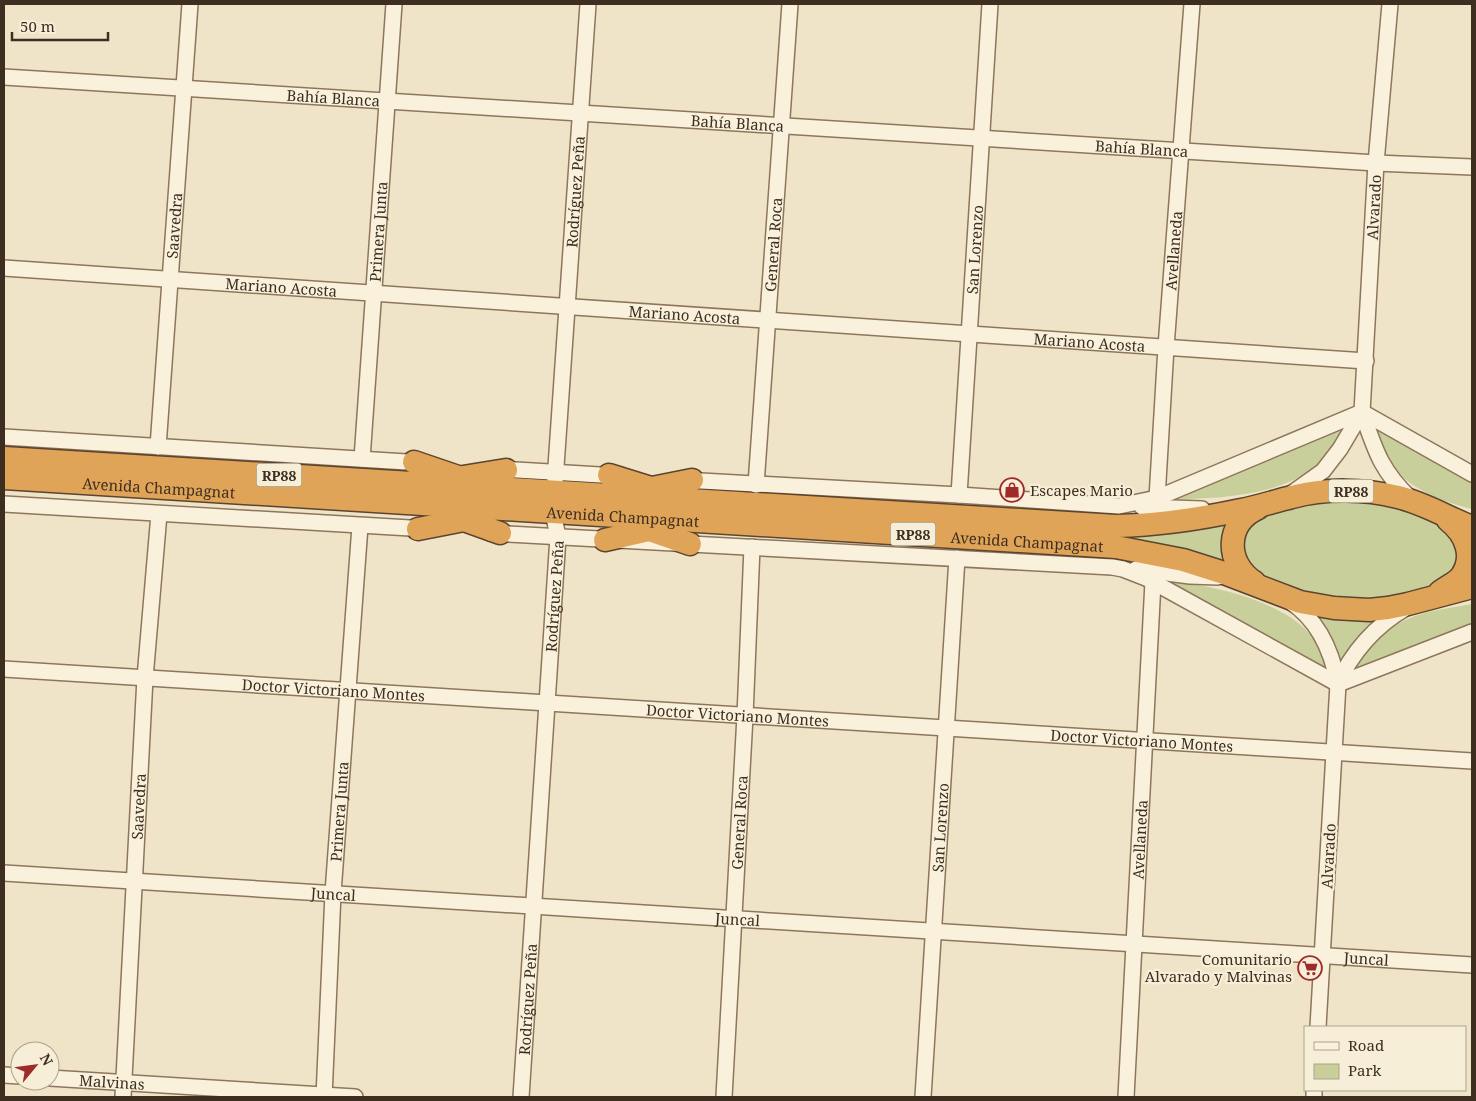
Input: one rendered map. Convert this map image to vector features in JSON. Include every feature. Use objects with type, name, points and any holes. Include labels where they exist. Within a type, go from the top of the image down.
[{"type":"highway","name":"Avenida Champagnat","points":[[4,458],[422,494]]},
{"type":"highway","points":[[414,462],[460,478],[504,489]]},
{"type":"highway","name":"Avenida Champagnat","points":[[4,478],[422,494],[504,489],[1116,526],[1171,523],[1241,510],[1292,496],[1316,492],[1358,491],[1398,497],[1470,526]]},
{"type":"highway","points":[[422,494],[460,478]]},
{"type":"highway","points":[[609,495],[652,488],[692,501]]},
{"type":"highway","points":[[418,529],[464,520],[504,489]]},
{"type":"highway","points":[[422,494],[464,520],[500,533]]},
{"type":"highway","points":[[609,495],[648,530],[690,544]]},
{"type":"highway","name":"Avenida Champagnat","points":[[692,501],[1116,547],[1183,560],[1308,604],[1350,609],[1388,608],[1466,590]]},
{"type":"highway","points":[[605,540],[648,530],[692,501]]},
{"type":"highway","name":"RP88","points":[[1268,504],[1243,517],[1234,531],[1233,542],[1235,558],[1240,569],[1252,582],[1275,593]]},
{"type":"highway","name":"RP88","points":[[1423,599],[1440,592],[1460,579],[1470,561],[1469,546],[1462,533],[1456,526],[1428,509]]},
{"type":"street","name":"Saavedra","points":[[158,447],[190,4]]},
{"type":"street","name":"Primera Junta","points":[[362,459],[394,4]]},
{"type":"street","name":"Rodríguez Peña","points":[[521,1097],[558,537],[554,492],[588,4]]},
{"type":"street","name":"General Roca","points":[[756,485],[790,4]]},
{"type":"street","name":"San Lorenzo","points":[[959,495],[990,4]]},
{"type":"street","name":"Avellaneda","points":[[1158,498],[1166,346],[1192,4]]},
{"type":"street","name":"Alvarado","points":[[1390,4],[1376,163],[1362,412],[1371,442],[1385,469],[1405,493],[1428,509]]},
{"type":"street","name":"Bahía Blanca","points":[[4,77],[1376,163],[1472,167]]},
{"type":"street","name":"Mariano Acosta","points":[[4,268],[1366,361]]},
{"type":"street","name":"Alvarado","points":[[1268,504],[1301,488],[1323,471],[1340,449],[1362,412]]},
{"type":"street","name":"Avenida Champagnat","points":[[1119,506],[1158,498],[1362,412]]},
{"type":"street","points":[[1362,412],[1472,474]]},
{"type":"street","name":"Avenida Champagnat","points":[[4,437],[414,462],[504,489]]},
{"type":"street","name":"Avenida Champagnat","points":[[609,495],[692,501],[756,485],[959,495],[1119,506],[1241,510]]},
{"type":"street","name":"Avenida Champagnat","points":[[4,504],[605,540],[1112,566],[1190,576],[1238,578]]},
{"type":"street","name":"Saavedra","points":[[123,1090],[145,678],[159,514]]},
{"type":"street","name":"Primera Junta","points":[[324,1096],[333,894],[360,526]]},
{"type":"street","name":"General Roca","points":[[724,1097],[745,716],[752,547]]},
{"type":"street","name":"San Lorenzo","points":[[923,1097],[957,558]]},
{"type":"street","name":"Avenida Champagnat","points":[[1112,566],[1140,575],[1338,684]]},
{"type":"street","name":"Avellaneda","points":[[1126,1097],[1153,582]]},
{"type":"street","name":"Alvarado","points":[[1275,593],[1302,611],[1317,628],[1331,655],[1338,684],[1318,1026]]},
{"type":"street","name":"Alvarado","points":[[1338,684],[1348,665],[1369,638],[1402,610],[1423,599]]},
{"type":"street","points":[[1338,684],[1472,632]]},
{"type":"street","name":"Doctor Victoriano Montes","points":[[4,669],[1472,761]]},
{"type":"street","name":"Juncal","points":[[4,873],[1472,965]]},
{"type":"street","name":"Malvinas","points":[[60,1080],[123,1090],[355,1097]]},
{"type":"green space","points":[[1344,426],[1332,450],[1316,466],[1298,478],[1255,492],[1232,496],[1165,500]]},
{"type":"green space","points":[[1374,426],[1472,482],[1472,509],[1424,492],[1403,478],[1387,458]]},
{"type":"green space","points":[[564,500],[1229,519],[1226,565]]},
{"type":"green space","points":[[1326,500],[1378,503],[1405,509],[1424,517],[1458,540],[1457,566],[1442,581],[1405,594],[1377,599],[1334,600],[1277,585],[1253,570],[1242,551],[1244,534],[1252,524],[1271,513]]},
{"type":"green space","points":[[1164,581],[1200,585],[1240,595],[1278,610],[1294,620],[1311,635],[1320,650],[1327,672]]},
{"type":"green space","points":[[1472,604],[1472,624],[1353,672],[1360,658],[1369,647],[1398,624],[1421,614]]},
{"type":"green space","points":[[1388,614],[1340,673],[1315,615]]},
{"type":"place","name":"Escapes Mario","points":[[1012,490]]},
{"type":"place","name":"Comunitario Alvarado y Malvinas","points":[[1310,968]]}]
